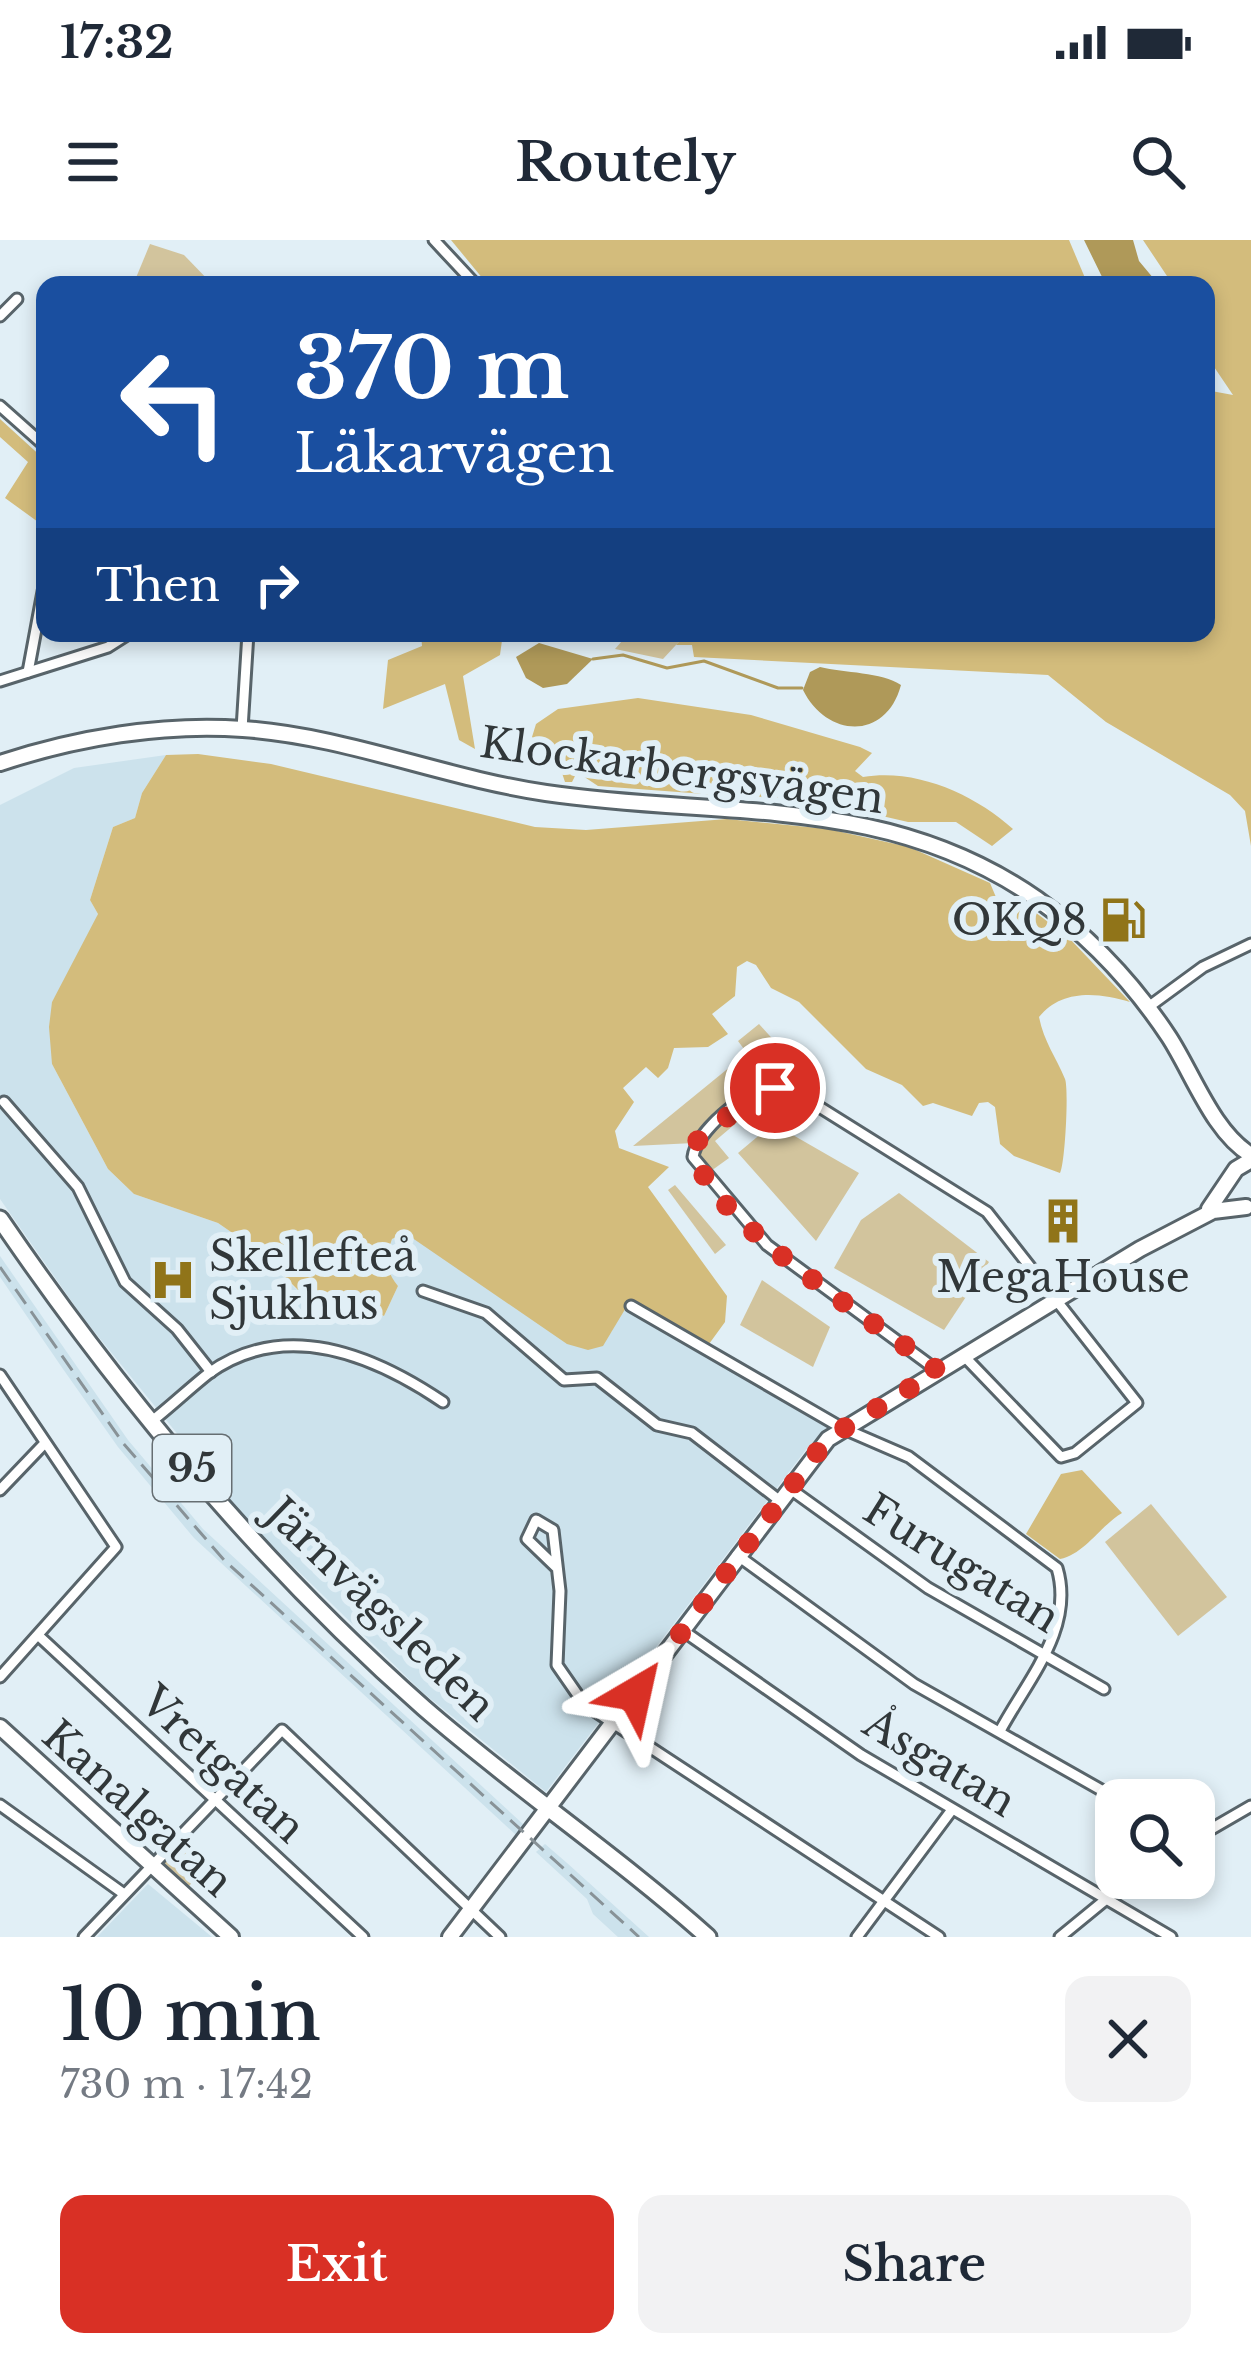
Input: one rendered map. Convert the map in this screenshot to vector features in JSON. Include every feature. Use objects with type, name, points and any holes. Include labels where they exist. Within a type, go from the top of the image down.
[{"type":"main road","name":"Klockarbergsvägen","points":[[0,763],[131,734],[242,729],[544,793],[872,824],[932,843],[1019,887],[1086,938],[1147,1008],[1230,1138],[1251,1158]]},
{"type":"main road","name":"Klockarbergsvägen","points":[[1230,1138],[1232,1177]]},
{"type":"main road","points":[[449,1937],[784,1494],[842,1428],[1200,1216],[1220,1200],[1232,1177],[1251,1158]]},
{"type":"main road","points":[[1232,1177],[1234,1197],[1249,1208]]},
{"type":"main road","points":[[1200,1216],[1249,1208]]},
{"type":"main road","name":"Järnvägsleden","points":[[0,1220],[152,1421],[285,1572],[363,1650],[548,1809]]},
{"type":"main road","name":"Kanalgatan","points":[[0,1727],[231,1937]]},
{"type":"main road","name":"95","points":[[548,1809],[708,1937]]},
{"type":"street","points":[[434,240],[468,276]]},
{"type":"street","points":[[0,316],[16,299]]},
{"type":"street","points":[[0,406],[36,438]]},
{"type":"street","points":[[28,672],[36,629]]},
{"type":"street","points":[[0,681],[116,642]]},
{"type":"street","points":[[242,729],[247,642]]},
{"type":"street","points":[[1147,1008],[1203,967],[1251,944]]},
{"type":"street","points":[[938,1371],[747,1226],[693,1157],[695,1143],[704,1132],[763,1088],[797,1093],[987,1212],[1137,1403],[1076,1454],[1061,1457],[963,1355]]},
{"type":"street","points":[[4,1102],[78,1186],[125,1282],[182,1335],[211,1372]]},
{"type":"street","name":"Furugatan","points":[[423,1292],[486,1313],[564,1380],[597,1378],[652,1422],[692,1432],[928,1588],[1104,1689]]},
{"type":"street","points":[[631,1306],[842,1428],[910,1457],[1057,1568],[1065,1596],[1062,1621],[1000,1731]]},
{"type":"street","points":[[152,1421],[211,1372],[255,1352],[338,1348],[388,1368],[443,1402]]},
{"type":"street","points":[[0,1375],[116,1547],[0,1677]]},
{"type":"street","points":[[0,1490],[44,1443]]},
{"type":"street","points":[[557,1568],[526,1539],[536,1520],[553,1530],[557,1568],[556,1665],[584,1704],[939,1937]]},
{"type":"street","points":[[737,1555],[914,1684],[1095,1786]]},
{"type":"street","name":"Åsgatan","points":[[682,1630],[861,1756],[1095,1892]]},
{"type":"street","name":"Vretgatan","points":[[40,1637],[363,1937]]},
{"type":"street","points":[[84,1937],[282,1730],[500,1937]]},
{"type":"street","points":[[0,1805],[124,1894]]},
{"type":"street","points":[[1215,1827],[1251,1806]]},
{"type":"street","points":[[856,1937],[952,1810]]},
{"type":"street","points":[[1060,1937],[1101,1899]]},
{"type":"street","name":"Åsgatan","points":[[1106,1899],[1171,1937]]},
{"type":"shaded area","points":[[451,240],[1069,240],[1084,276],[481,276]]},
{"type":"shaded area","points":[[1084,240],[1133,240],[1139,261],[1152,276],[1102,276]]},
{"type":"shaded area","points":[[1143,240],[1251,240],[1251,846],[1245,811],[1230,795],[1106,722],[1048,675],[694,657],[692,645],[676,645],[1215,642],[1215,392],[1233,395],[1215,368],[1215,276],[1167,276]]},
{"type":"shaded area","points":[[150,244],[184,255],[204,276],[137,276]]},
{"type":"shaded area","points":[[0,419],[36,452],[36,520],[5,498],[28,462],[0,437]]},
{"type":"shaded area","points":[[422,642],[502,642],[500,655],[463,676],[475,749],[459,740],[445,684],[383,709],[388,660],[422,646]]},
{"type":"shaded area","points":[[621,642],[679,642],[663,659],[615,649]]},
{"type":"shaded area","points":[[539,643],[593,659],[567,684],[543,688],[526,678],[516,657]]},
{"type":"shaded area","points":[[820,667],[873,675],[901,685],[883,716],[855,727],[841,724],[813,706],[803,690],[810,672]]},
{"type":"shaded area","points":[[638,698],[751,715],[860,747],[872,753],[855,771],[863,777],[903,776],[943,786],[981,805],[1013,829],[992,846],[956,822],[908,822],[791,795],[769,799],[741,792],[718,795],[598,786],[577,772],[572,782],[565,782],[560,767],[532,737],[536,724],[558,709]]},
{"type":"shaded area","points":[[198,754],[271,764],[535,827],[586,830],[727,819],[828,829],[909,847],[990,883],[1009,928],[1016,928],[1018,899],[1069,938],[1130,1002],[1081,995],[1058,1001],[1039,1017],[1066,1086],[1060,1173],[1014,1156],[1000,1144],[995,1107],[988,1102],[979,1103],[972,1116],[933,1103],[923,1106],[902,1085],[866,1069],[799,1002],[771,988],[756,965],[747,961],[737,967],[735,996],[712,1014],[728,1034],[708,1047],[674,1048],[668,1068],[658,1078],[646,1067],[623,1088],[634,1102],[615,1131],[619,1148],[669,1167],[648,1187],[727,1296],[725,1322],[709,1344],[630,1301],[603,1346],[588,1350],[567,1344],[405,1233],[392,1239],[390,1246],[389,1269],[398,1286],[384,1316],[346,1298],[329,1307],[313,1305],[260,1252],[218,1223],[134,1194],[108,1169],[52,1064],[52,1002],[98,914],[90,900],[113,827],[135,818],[142,793],[166,755]]},
{"type":"shaded area","name":"Skellefteå Sjukhus","points":[[166,755],[142,793],[135,818],[113,827],[90,900],[98,914],[89,939],[52,1002],[52,1064],[108,1169],[134,1194],[218,1223],[260,1252],[301,1294],[346,1298],[384,1316],[398,1286],[388,1273],[386,1258],[392,1239],[405,1232],[530,1318],[612,1332],[614,1319],[630,1301],[837,1418],[808,1447],[546,1792],[422,1692],[253,1527],[84,1319],[0,1199],[0,805],[74,768]]},
{"type":"shaded area","points":[[759,1024],[796,1065],[775,1087],[797,1093],[782,1105],[776,1102],[772,1123],[859,1173],[816,1241],[738,1153],[769,1127],[754,1108],[715,1141],[729,1158],[704,1176],[693,1157],[694,1143],[633,1146],[747,1053],[738,1041]]},
{"type":"shaded area","points":[[675,1185],[726,1245],[715,1254],[668,1190]]},
{"type":"shaded area","points":[[899,1193],[989,1262],[944,1330],[834,1268],[861,1220]]},
{"type":"shaded area","points":[[0,1256],[128,1440],[203,1529],[524,1825],[516,1835],[194,1538],[118,1447],[63,1369],[0,1277]]},
{"type":"shaded area","points":[[762,1280],[830,1327],[813,1367],[740,1325]]},
{"type":"shaded area","points":[[1082,1470],[1122,1513],[1077,1552],[1060,1559],[1026,1534],[1061,1474]]},
{"type":"shaded area","points":[[1151,1504],[1227,1597],[1178,1636],[1105,1542]]},
{"type":"shaded area","points":[[184,1834],[212,1861],[189,1886],[160,1859]]},
{"type":"shaded area","points":[[545,1844],[649,1937],[618,1937],[593,1914],[587,1899],[536,1852]]},
{"type":"shaded area","points":[[148,1884],[212,1937],[97,1937]]},
{"type":"waterway","points":[[593,659],[623,655],[667,668],[704,661],[778,688],[802,688]]},
{"type":"railway","points":[[0,1267],[123,1443],[224,1560],[639,1937]]},
{"type":"place","name":"OKQ8","points":[[1123,920]]},
{"type":"place","name":"MegaHouse","points":[[1063,1221]]},
{"type":"place","name":"Skellefteå Sjukhus","points":[[173,1280]]},
{"type":"route","points":[[635,1694],[828,1438],[938,1371],[767,1245],[704,1176],[693,1157],[695,1143],[704,1132],[763,1088],[775,1088]]}]
